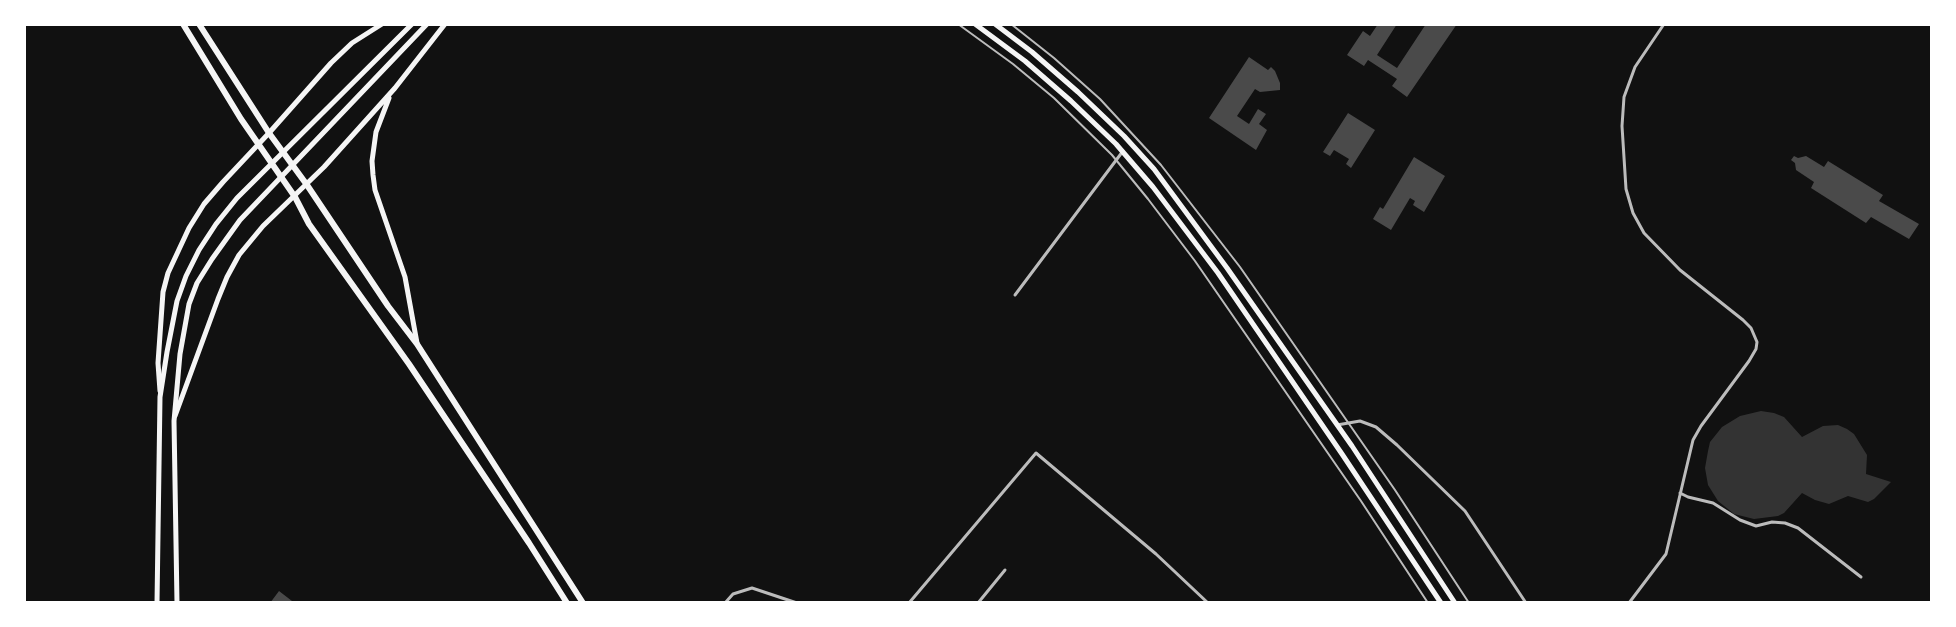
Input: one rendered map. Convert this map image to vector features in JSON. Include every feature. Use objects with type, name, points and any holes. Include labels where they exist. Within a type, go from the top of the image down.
[{"type":"highway","points":[[183,24],[307,220],[409,364],[567,603]]},
{"type":"highway","points":[[199,24],[253,110],[417,344],[583,603]]},
{"type":"main road","points":[[157,603],[158,363],[163,292],[168,273],[204,204],[346,48],[382,24]]},
{"type":"main road","points":[[160,397],[177,301],[199,250],[227,210],[412,24]]},
{"type":"main road","points":[[177,603],[174,421],[180,354],[189,304],[197,283],[240,220],[428,24]]},
{"type":"main road","points":[[174,421],[227,277],[239,255],[395,88],[445,24]]},
{"type":"main road","points":[[975,24],[1025,61],[1071,101],[1123,151],[1153,187],[1218,273],[1441,603]]},
{"type":"main road","points":[[995,24],[1078,92],[1154,169],[1337,425],[1455,603]]},
{"type":"main road","points":[[395,88],[376,132],[373,175],[375,190],[405,277],[417,344]]},
{"type":"street","points":[[1629,603],[1666,554],[1693,440],[1749,361],[1757,342],[1751,328],[1743,320],[1680,270],[1644,233],[1633,213],[1626,189],[1622,126],[1624,97],[1635,67],[1664,24]]},
{"type":"street","points":[[1015,295],[1123,151]]},
{"type":"street","points":[[1337,425],[1360,421],[1376,427],[1397,445],[1465,511],[1526,603]]},
{"type":"street","points":[[909,603],[1036,453],[1156,554],[1208,603]]},
{"type":"street","points":[[1680,493],[1713,503],[1756,526],[1772,522],[1798,528],[1861,577]]},
{"type":"street","points":[[978,603],[1005,570]]},
{"type":"street","points":[[725,603],[733,594],[752,588],[797,603]]},
{"type":"lane","points":[[958,24],[1054,98],[1112,155],[1140,189],[1195,261],[1428,603]]},
{"type":"lane","points":[[1011,24],[1100,99],[1161,165],[1240,267],[1395,490],[1469,603]]},
{"type":"shaded area","points":[[1761,411],[1784,417],[1802,437],[1823,426],[1838,425],[1847,429],[1854,434],[1867,455],[1866,474],[1891,482],[1868,502],[1848,496],[1829,504],[1802,493],[1778,516],[1754,519],[1734,514],[1718,501],[1708,485],[1705,468],[1710,442],[1722,427],[1740,416]]},
{"type":"building","points":[[1378,24],[1397,24],[1377,55],[1397,68],[1426,24],[1457,24],[1407,97],[1392,86],[1397,79],[1368,60],[1364,66],[1347,55],[1363,31],[1370,36]]},
{"type":"building","points":[[1249,57],[1268,70],[1271,67],[1280,83],[1280,90],[1260,92],[1255,89],[1237,116],[1249,124],[1258,109],[1266,114],[1259,124],[1267,130],[1256,150],[1209,118]]},
{"type":"building","points":[[1348,113],[1375,130],[1351,168],[1346,164],[1349,159],[1334,150],[1330,156],[1323,152]]},
{"type":"building","points":[[1794,156],[1806,156],[1824,167],[1828,161],[1883,195],[1879,201],[1919,224],[1909,239],[1871,217],[1866,223],[1811,188],[1814,182],[1796,170],[1791,160]]},
{"type":"building","points":[[1414,157],[1445,176],[1424,212],[1413,205],[1415,201],[1410,198],[1391,230],[1373,219],[1380,207],[1383,209]]},
{"type":"building","points":[[279,591],[292,601],[270,603]]}]
